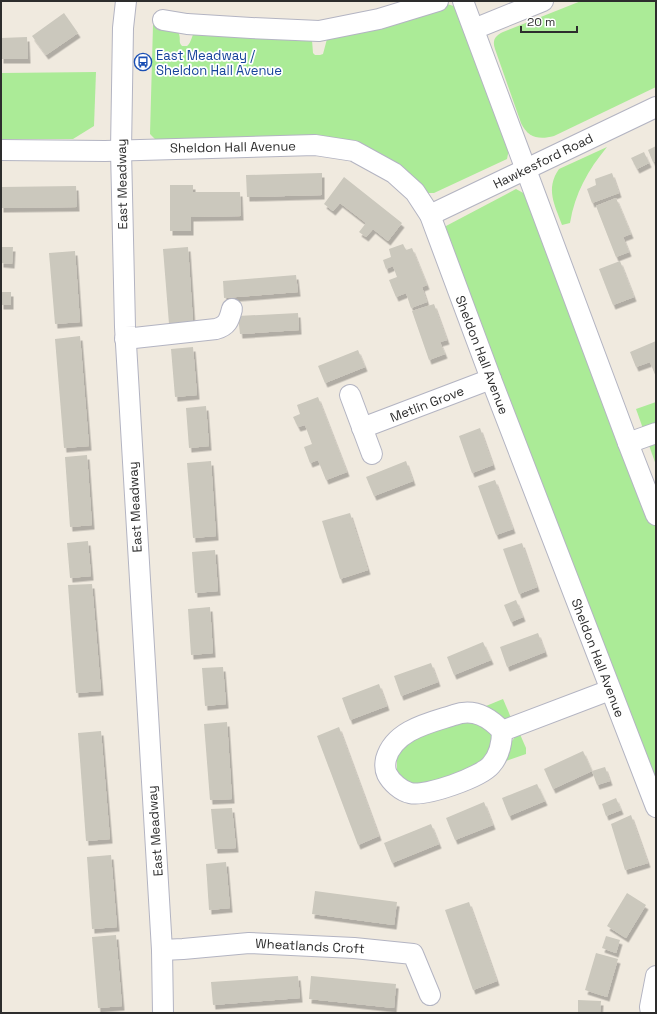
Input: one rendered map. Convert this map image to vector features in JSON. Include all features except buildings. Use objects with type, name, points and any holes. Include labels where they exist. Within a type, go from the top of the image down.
[{"type":"street","name":"East Meadway","points":[[126,1],[121,150],[125,339],[162,950],[163,1013]]},
{"type":"street","points":[[163,20],[186,24],[319,31],[379,19],[438,1]]},
{"type":"street","points":[[463,1],[628,444],[656,515]]},
{"type":"street","points":[[474,29],[543,1]]},
{"type":"street","name":"Hawkesford Road","points":[[430,215],[656,107]]},
{"type":"street","name":"Sheldon Hall Avenue","points":[[1,150],[121,150],[315,145],[354,151],[394,173],[415,192],[430,215],[491,379],[656,807]]},
{"type":"street","points":[[125,339],[210,330],[223,327],[226,324],[232,309]]},
{"type":"street","name":"Metlin Grove","points":[[362,428],[491,379]]},
{"type":"street","points":[[350,395],[372,454]]},
{"type":"street","points":[[628,444],[656,433]]},
{"type":"street","points":[[502,731],[610,690]]},
{"type":"street","points":[[470,712],[481,714],[493,721],[502,731],[502,743],[498,755],[491,766],[482,773],[465,780],[428,793],[409,793],[390,780],[386,772],[388,753],[398,739],[405,734],[436,720],[460,713],[470,712]]},
{"type":"street","name":"Wheatlands Croft","points":[[162,950],[249,943],[354,948],[413,954],[430,995]]},
{"type":"street","points":[[651,1013],[650,1007],[656,976]]},
{"type":"green space","points":[[581,1],[656,1],[656,87],[554,136],[544,138],[534,137],[527,132],[521,123],[494,46],[494,41],[498,35],[503,32]]},
{"type":"green space","points":[[447,4],[457,7],[509,149],[507,159],[434,193],[426,193],[384,157],[156,140],[150,134],[153,25],[175,28],[178,31],[182,46],[187,46],[189,44],[195,32],[312,40],[313,53],[315,55],[320,55],[323,54],[327,39]]},
{"type":"green space","points":[[96,72],[94,126],[73,139],[1,139],[1,73]]},
{"type":"green space","points":[[607,147],[583,182],[575,202],[570,223],[562,225],[554,204],[552,190],[555,176],[559,169]]},
{"type":"green space","points":[[516,189],[527,195],[656,527],[656,785],[450,248],[446,231],[446,226]]},
{"type":"green space","points":[[656,402],[656,465],[636,409]]},
{"type":"green space","points":[[503,699],[512,720],[497,716],[486,706]]},
{"type":"green space","points":[[469,721],[484,727],[494,737],[488,752],[472,771],[423,786],[406,783],[397,772],[397,758],[403,748],[412,741],[451,723]]},
{"type":"green space","points":[[519,732],[526,748],[526,754],[506,761],[512,741]]},
{"type":"place","name":"East Meadway / Sheldon Hall Avenue","points":[[143,62]]}]
